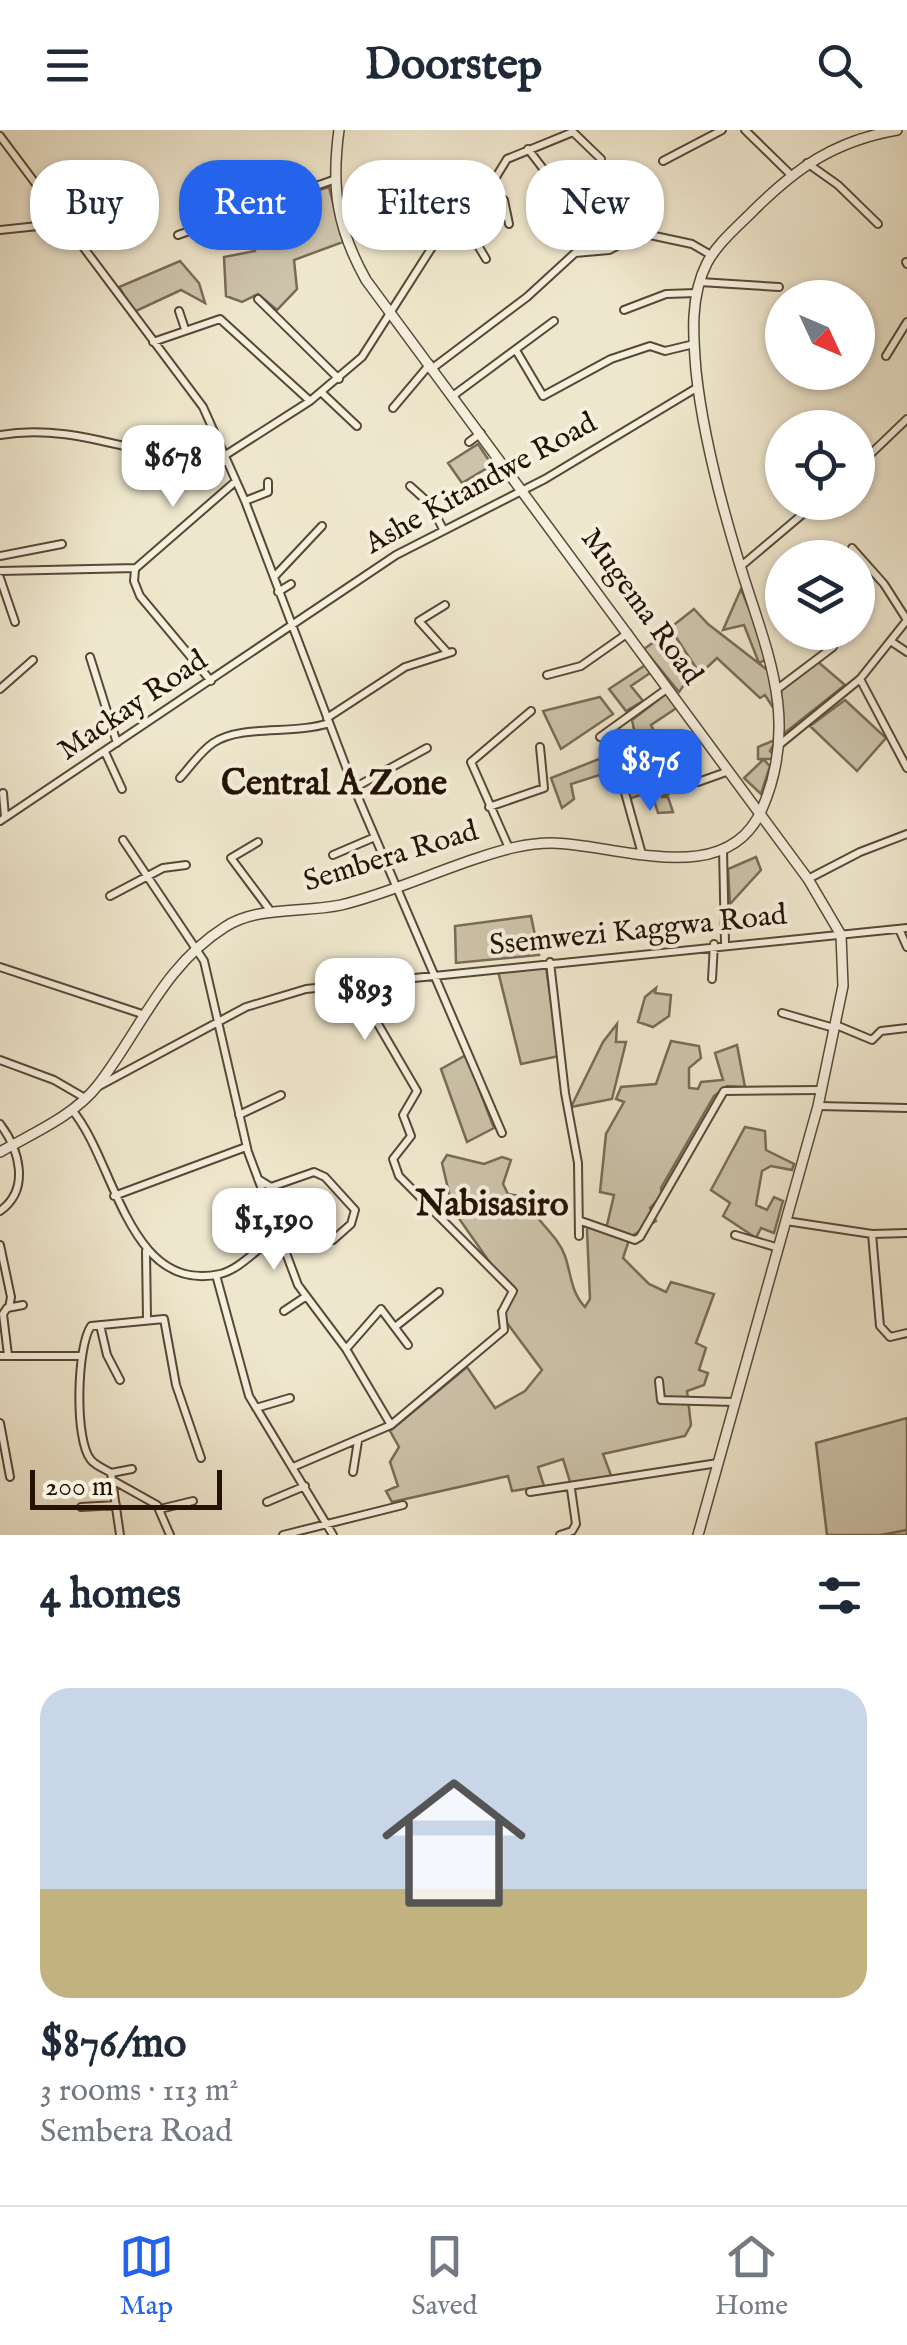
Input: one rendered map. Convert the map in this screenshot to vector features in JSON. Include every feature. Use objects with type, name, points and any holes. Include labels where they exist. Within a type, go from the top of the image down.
[{"type":"street","name":"Mugema Road","points":[[339,130],[333,180],[342,229]]},
{"type":"street","points":[[664,160],[722,130]]},
{"type":"street","points":[[745,130],[790,174]]},
{"type":"street","points":[[725,943],[723,849],[746,832],[760,813],[779,744],[770,647],[740,567],[698,388],[694,344],[698,288],[712,255],[790,174],[839,144],[896,130]]},
{"type":"street","points":[[506,161],[572,131],[601,160]]},
{"type":"street","points":[[0,136],[30,176]]},
{"type":"street","points":[[528,149],[536,160]]},
{"type":"street","points":[[806,163],[838,185],[878,224]]},
{"type":"street","points":[[178,235],[333,180]]},
{"type":"street","points":[[506,210],[509,224]]},
{"type":"street","points":[[0,230],[30,227]]},
{"type":"street","points":[[393,408],[432,365],[527,297],[575,253],[608,250],[632,238],[650,236],[692,244],[712,255]]},
{"type":"street","points":[[85,250],[195,393],[236,481],[354,788],[502,1133]]},
{"type":"street","name":"Mugema Road","points":[[351,250],[366,280],[525,489],[730,771],[808,879],[841,934],[845,969],[822,1090],[698,1535]]},
{"type":"street","points":[[0,434],[48,430],[185,460],[225,459],[310,401],[362,357],[430,250]]},
{"type":"street","points":[[481,250],[486,259]]},
{"type":"street","points":[[624,310],[666,294],[698,288],[765,287]]},
{"type":"street","points":[[258,299],[339,379]]},
{"type":"street","points":[[179,311],[185,329]]},
{"type":"street","points":[[153,342],[218,318],[310,401]]},
{"type":"street","points":[[454,395],[554,321]]},
{"type":"street","points":[[886,356],[907,322]]},
{"type":"street","points":[[517,352],[543,396],[611,359],[650,346],[665,351],[694,344]]},
{"type":"street","name":"Ashe Kitandwe Road","points":[[290,627],[363,576],[442,530],[525,489],[698,388]]},
{"type":"street","points":[[322,392],[357,426]]},
{"type":"street","points":[[875,450],[907,419]]},
{"type":"street","points":[[469,442],[482,432]]},
{"type":"street","points":[[15,622],[0,574],[136,568],[236,481]]},
{"type":"street","points":[[244,501],[268,492],[268,482]]},
{"type":"street","points":[[410,486],[430,504],[442,530]]},
{"type":"street","points":[[740,567],[796,520]]},
{"type":"street","points":[[274,578],[322,526]]},
{"type":"street","points":[[0,556],[62,544]]},
{"type":"street","points":[[136,568],[134,581],[140,596],[211,681]]},
{"type":"street","points":[[779,744],[860,680],[907,620],[875,574]]},
{"type":"street","points":[[278,592],[290,584]]},
{"type":"street","points":[[180,778],[210,744],[227,736],[286,733],[328,720],[405,667],[449,652],[419,621],[445,605]]},
{"type":"street","name":"Mackay Road","points":[[2,820],[290,627]]},
{"type":"street","points":[[547,675],[581,666],[629,632]]},
{"type":"street","points":[[892,642],[907,652]]},
{"type":"street","points":[[776,690],[829,650]]},
{"type":"street","points":[[90,657],[117,743]]},
{"type":"street","points":[[0,689],[32,660]]},
{"type":"street","points":[[860,680],[907,768]]},
{"type":"street","points":[[600,738],[669,688]]},
{"type":"street","points":[[508,848],[471,762],[531,710]]},
{"type":"street","points":[[489,806],[542,790],[540,747]]},
{"type":"street","points":[[354,788],[426,748]]},
{"type":"street","points":[[105,752],[122,789]]},
{"type":"street","points":[[698,782],[730,771]]},
{"type":"street","points":[[622,782],[642,854]]},
{"type":"street","points":[[2,793],[2,820]]},
{"type":"street","points":[[808,879],[907,834]]},
{"type":"street","points":[[334,854],[375,837]]},
{"type":"street","points":[[122,840],[145,878],[198,948],[220,1022],[246,1147],[278,1235],[305,1298],[346,1348],[390,1426]]},
{"type":"street","points":[[258,842],[231,858],[273,914]]},
{"type":"street","name":"Sembera Road","points":[[0,1152],[72,1110],[98,1087],[142,1014],[198,948],[236,921],[342,904],[508,848],[554,843],[678,857],[723,849]]},
{"type":"street","points":[[110,896],[163,868],[186,864]]},
{"type":"street","points":[[903,928],[907,947]]},
{"type":"street","name":"Ssemwezi Kaggwa Road","points":[[98,1087],[282,994],[714,944],[903,928]]},
{"type":"street","points":[[712,979],[714,944]]},
{"type":"street","points":[[550,962],[564,1093],[578,1164],[579,1236]]},
{"type":"street","points":[[0,967],[142,1014]]},
{"type":"street","points":[[293,1467],[390,1426],[460,1371],[504,1330],[502,1312],[513,1291],[399,1176],[393,1159],[411,1136],[404,1114],[417,1092],[354,984]]},
{"type":"street","points":[[782,1013],[872,1040],[881,1031],[907,1028]]},
{"type":"street","points":[[0,1060],[54,1080],[84,1098]]},
{"type":"street","points":[[581,1222],[634,1240],[640,1237],[724,1092],[822,1090]]},
{"type":"street","points":[[239,1114],[281,1095]]},
{"type":"street","points":[[818,1106],[907,1108]]},
{"type":"street","points":[[72,1110],[90,1134],[114,1196],[146,1250],[172,1267],[216,1275],[236,1266],[278,1235]]},
{"type":"street","points":[[0,1124],[14,1144],[18,1189],[0,1211]]},
{"type":"street","points":[[114,1196],[246,1147]]},
{"type":"street","points":[[257,1178],[271,1187],[306,1172],[325,1178],[355,1210],[351,1224],[333,1240]]},
{"type":"street","points":[[786,1221],[872,1234],[907,1232]]},
{"type":"street","points":[[872,1234],[880,1326],[890,1337],[907,1333]]},
{"type":"street","points":[[734,1235],[778,1248]]},
{"type":"street","points":[[0,1245],[11,1297],[3,1322],[4,1355],[81,1356]]},
{"type":"street","points":[[146,1250],[146,1319]]},
{"type":"street","points":[[216,1275],[240,1374],[256,1408],[333,1535]]},
{"type":"street","points":[[396,1327],[438,1292]]},
{"type":"street","points":[[284,1311],[305,1298]]},
{"type":"street","points":[[9,1308],[23,1305]]},
{"type":"street","points":[[346,1348],[378,1310],[408,1345]]},
{"type":"street","points":[[170,1535],[160,1509],[92,1462],[84,1442],[81,1356],[88,1328],[164,1320],[176,1385],[200,1458]]},
{"type":"street","points":[[100,1325],[107,1355],[120,1380]]},
{"type":"street","points":[[659,1381],[662,1400],[734,1402]]},
{"type":"street","points":[[256,1408],[290,1398]]},
{"type":"street","points":[[0,1422],[10,1477]]},
{"type":"street","points":[[353,1472],[358,1441]]},
{"type":"street","points":[[530,1492],[571,1489],[682,1466],[718,1463]]},
{"type":"street","points":[[112,1476],[132,1469]]},
{"type":"street","points":[[112,1476],[120,1535]]},
{"type":"street","points":[[267,1502],[305,1486]]},
{"type":"street","points":[[560,1535],[572,1531],[576,1524],[571,1489]]},
{"type":"street","points":[[160,1509],[193,1500]]},
{"type":"street","points":[[283,1535],[402,1504]]},
{"type":"street","points":[[81,1508],[116,1506]]},
{"type":"shaded area","points":[[329,187],[342,242],[322,250],[322,189]]},
{"type":"shaded area","points":[[321,250],[294,260],[297,289],[277,310],[258,294],[242,302],[226,296],[224,257],[255,251]]},
{"type":"shaded area","points":[[180,261],[199,283],[205,303],[181,290],[134,312],[119,287]]},
{"type":"shaded area","points":[[478,444],[492,465],[462,483],[448,463]]},
{"type":"shaded area","points":[[741,589],[769,658],[759,663],[744,625],[723,630]]},
{"type":"shaded area","points":[[694,609],[770,672],[774,709],[765,695],[760,698],[717,658],[700,674],[670,628]]},
{"type":"shaded area","points":[[654,642],[686,682],[679,692],[644,649]]},
{"type":"shaded area","points":[[817,661],[845,685],[782,735],[781,689]]},
{"type":"shaded area","points":[[647,664],[653,671],[631,686],[643,701],[626,711],[609,689]]},
{"type":"shaded area","points":[[671,690],[678,707],[651,725],[674,770],[686,756],[691,784],[661,797],[668,797],[673,812],[658,813],[651,791],[629,799],[626,783],[647,776],[640,753],[640,762],[571,784],[574,799],[562,808],[551,778],[637,744],[632,720]]},
{"type":"shaded area","points":[[600,697],[613,714],[561,749],[543,711]]},
{"type":"shaded area","points":[[845,700],[886,738],[857,771],[810,726]]},
{"type":"shaded area","points":[[777,739],[770,751],[776,759],[763,759],[770,766],[761,794],[744,778],[763,760],[758,759],[758,747]]},
{"type":"shaded area","points":[[756,857],[761,870],[730,904],[728,869]]},
{"type":"shaded area","points":[[531,916],[539,955],[456,963],[455,926]]},
{"type":"shaded area","points":[[546,967],[559,1056],[521,1064],[498,971]]},
{"type":"shaded area","points":[[656,988],[655,993],[671,995],[669,1016],[653,1027],[638,1022],[645,997]]},
{"type":"shaded area","points":[[617,1024],[616,1042],[626,1042],[612,1099],[571,1107],[603,1042]]},
{"type":"shaded area","points":[[671,1041],[699,1046],[701,1058],[689,1068],[689,1088],[698,1089],[701,1082],[723,1080],[715,1053],[737,1045],[745,1087],[727,1086],[714,1096],[661,1188],[662,1195],[650,1208],[656,1221],[630,1237],[623,1258],[649,1284],[666,1292],[671,1282],[714,1294],[696,1343],[706,1348],[699,1370],[708,1373],[704,1385],[687,1391],[691,1425],[685,1436],[603,1454],[612,1478],[571,1485],[563,1459],[538,1467],[544,1486],[512,1491],[508,1476],[392,1502],[386,1491],[398,1486],[390,1462],[399,1447],[390,1431],[467,1367],[495,1408],[525,1391],[542,1370],[498,1311],[512,1294],[453,1210],[442,1163],[447,1155],[484,1164],[502,1157],[511,1160],[503,1184],[508,1194],[526,1197],[556,1240],[585,1307],[590,1299],[588,1226],[607,1225],[614,1195],[600,1192],[606,1134],[624,1102],[616,1099],[621,1087],[656,1084]]},
{"type":"shaded area","points":[[466,1055],[494,1128],[467,1142],[441,1069]]},
{"type":"shaded area","points":[[745,1127],[765,1131],[766,1150],[794,1164],[792,1170],[771,1166],[762,1171],[756,1205],[767,1210],[774,1197],[783,1201],[774,1233],[761,1228],[756,1238],[723,1216],[730,1203],[711,1190]]},
{"type":"shaded area","points":[[907,1418],[907,1535],[827,1535],[816,1443]]},
{"type":"waterway","points":[[881,1535],[907,1530]]},
{"type":"district","name":"Central A Zone","points":[[334,784]]},
{"type":"district","name":"Nabisasiro","points":[[492,1205]]}]
